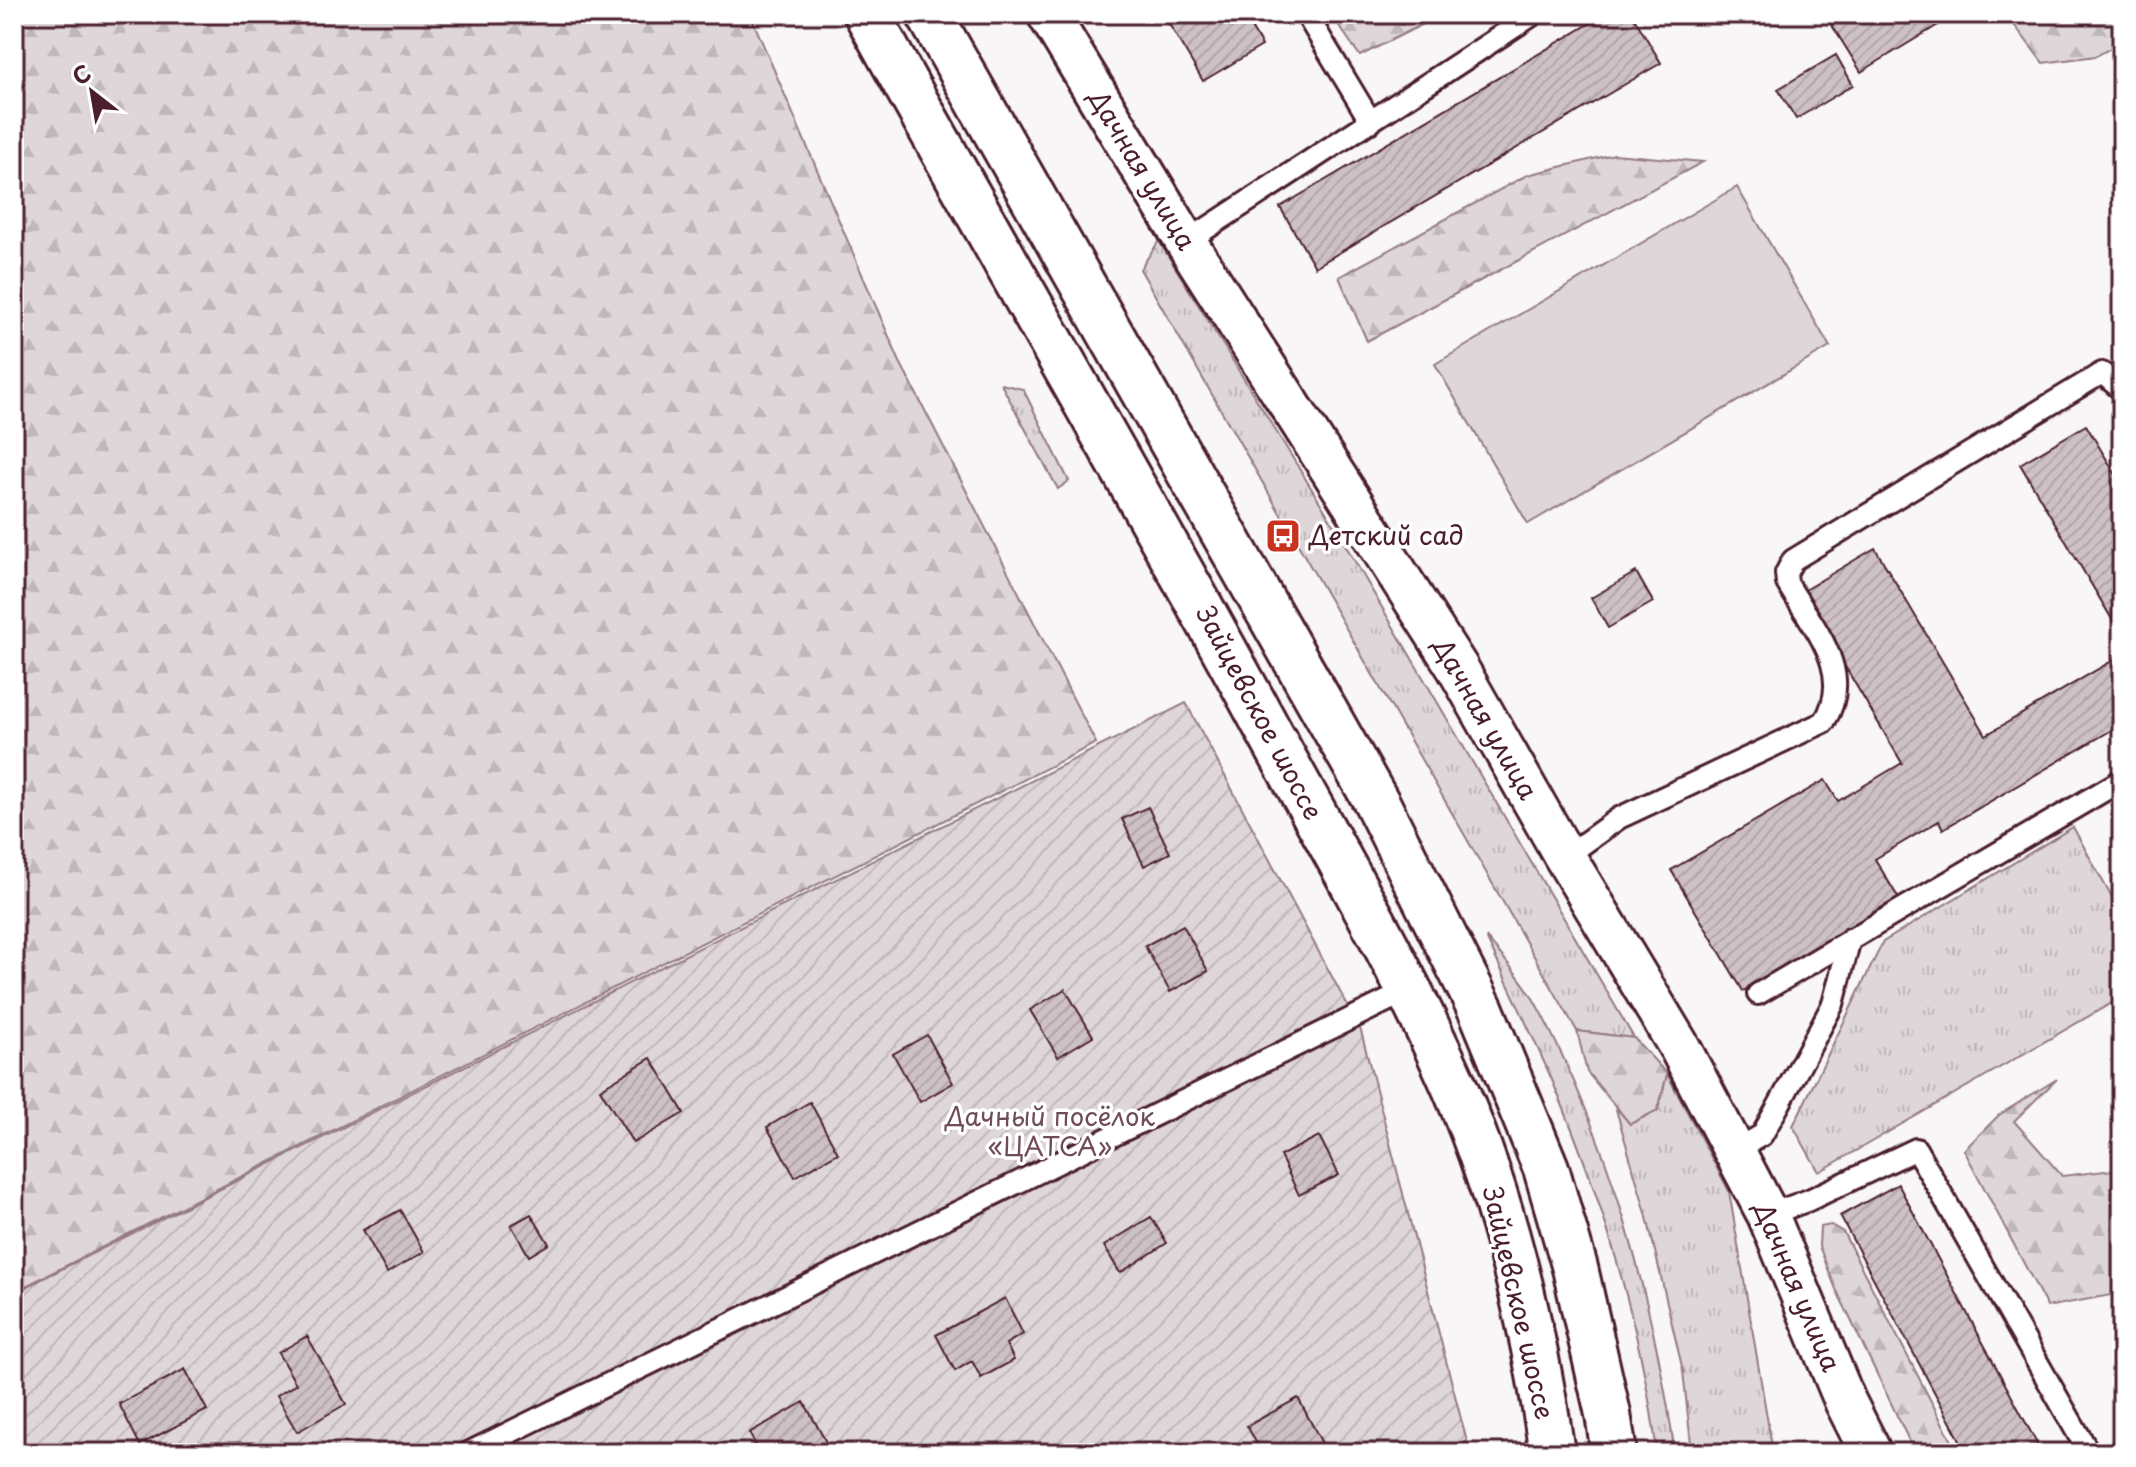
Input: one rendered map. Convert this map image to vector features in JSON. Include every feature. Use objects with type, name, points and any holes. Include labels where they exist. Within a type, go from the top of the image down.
[{"type":"main road","name":"Зайцевское шоссе","points":[[867,14],[1186,580],[1409,990],[1456,1090],[1503,1227],[1527,1318],[1552,1453]]},
{"type":"main road","points":[[929,14],[1377,803],[1481,1010],[1546,1168],[1575,1268],[1614,1453]]},
{"type":"street","name":"Дачная улица","points":[[1048,14],[1186,242],[1457,667],[1565,857],[1680,1048],[1768,1215],[1845,1401],[1871,1453]]},
{"type":"lane","points":[[1306,14],[1371,122]]},
{"type":"lane","points":[[1186,242],[1534,14]]},
{"type":"lane","points":[[1565,857],[1619,818],[1824,722],[1836,688],[1834,663],[1787,583],[1786,573],[1793,560],[2102,373],[2122,390]]},
{"type":"lane","points":[[1758,994],[2122,780]]},
{"type":"lane","points":[[1736,1150],[1762,1135],[1780,1103],[1833,1004],[1850,939]]},
{"type":"lane","points":[[468,1453],[1409,990]]},
{"type":"lane","points":[[1768,1215],[1809,1200],[1916,1149],[2089,1453]]},
{"type":"green space","points":[[14,14],[750,14],[899,360],[1096,743],[14,1292]]},
{"type":"green space","points":[[1331,14],[1379,14],[1402,25],[1410,14],[1443,14],[1360,56]]},
{"type":"green space","points":[[2006,14],[2122,14],[2122,42],[2096,56],[2043,63]]},
{"type":"green space","points":[[1614,154],[1703,162],[1367,341],[1339,277],[1527,175]]},
{"type":"green space","points":[[1737,187],[1830,347],[1528,524],[1435,364]]},
{"type":"green space","points":[[1159,241],[1329,517],[1634,1038],[1577,1031],[1140,269]]},
{"type":"green space","points":[[1001,384],[1023,389],[1069,481],[1058,489]]},
{"type":"green space","name":"Дачный посёлок «ЦАТСА»","points":[[1186,703],[1361,1031],[1467,1442],[1448,1453],[14,1453],[14,1293]]},
{"type":"green space","points":[[2073,827],[2122,916],[2122,997],[1819,1172],[1793,1126],[1883,942]]},
{"type":"green space","points":[[1486,937],[1534,1000],[1561,1052],[1606,1163],[1640,1278],[1666,1395],[1675,1453],[1657,1453],[1641,1358],[1603,1216],[1552,1080]]},
{"type":"green space","points":[[1577,1031],[1634,1038],[1667,1074],[1658,1110],[1630,1124],[1587,1072]]},
{"type":"green space","points":[[1667,1074],[1729,1191],[1773,1453],[1692,1453],[1683,1371],[1646,1213],[1615,1106],[1630,1124],[1658,1110]]},
{"type":"green space","points":[[2057,1079],[2014,1121],[2062,1176],[2122,1169],[2122,1293],[2047,1307],[1964,1150],[1999,1115]]},
{"type":"green space","points":[[1831,1225],[1843,1232],[1958,1453],[1915,1453],[1836,1289],[1819,1246],[1820,1227]]},
{"type":"building","points":[[1163,14],[1243,14],[1262,46],[1203,81]]},
{"type":"building","points":[[1606,14],[1632,14],[1661,63],[1315,267],[1280,207]]},
{"type":"building","points":[[1825,14],[1956,14],[1861,72]]},
{"type":"building","points":[[1836,55],[1853,85],[1796,119],[1778,89]]},
{"type":"building","points":[[2086,425],[2122,485],[2122,636],[2020,464]]},
{"type":"building","points":[[1875,548],[1986,735],[2122,655],[2122,724],[1943,829],[1939,821],[1875,859],[1899,899],[1743,991],[1671,870],[1825,780],[1838,801],[1902,763],[1801,592]]},
{"type":"building","points":[[1636,572],[1653,602],[1608,628],[1591,598]]},
{"type":"building","points":[[1148,807],[1170,853],[1144,866],[1122,819]]},
{"type":"building","points":[[1183,925],[1208,971],[1170,992],[1145,946]]},
{"type":"building","points":[[1065,989],[1093,1036],[1058,1057],[1030,1010]]},
{"type":"building","points":[[927,1035],[953,1083],[920,1102],[893,1054]]},
{"type":"building","points":[[651,1058],[684,1113],[633,1143],[600,1089]]},
{"type":"building","points":[[810,1102],[838,1153],[795,1177],[767,1127]]},
{"type":"building","points":[[1319,1136],[1339,1175],[1299,1195],[1280,1156]]},
{"type":"building","points":[[1898,1184],[2042,1453],[1967,1453],[1840,1216]]},
{"type":"building","points":[[400,1210],[424,1252],[387,1273],[363,1230]]},
{"type":"building","points":[[531,1214],[549,1244],[529,1256],[511,1225]]},
{"type":"building","points":[[1151,1217],[1167,1243],[1120,1273],[1104,1246]]},
{"type":"building","points":[[1005,1298],[1023,1334],[1006,1344],[1014,1360],[981,1378],[972,1361],[955,1371],[936,1335]]},
{"type":"building","points":[[307,1336],[346,1404],[297,1432],[276,1396],[296,1384],[278,1353]]},
{"type":"building","points":[[185,1369],[207,1410],[140,1445],[119,1404]]},
{"type":"building","points":[[1298,1398],[1323,1445],[1308,1453],[1262,1453],[1247,1426]]},
{"type":"building","points":[[804,1402],[832,1453],[760,1453],[749,1433]]},
{"type":"place","name":"Детский сад","points":[[1283,536]]}]
